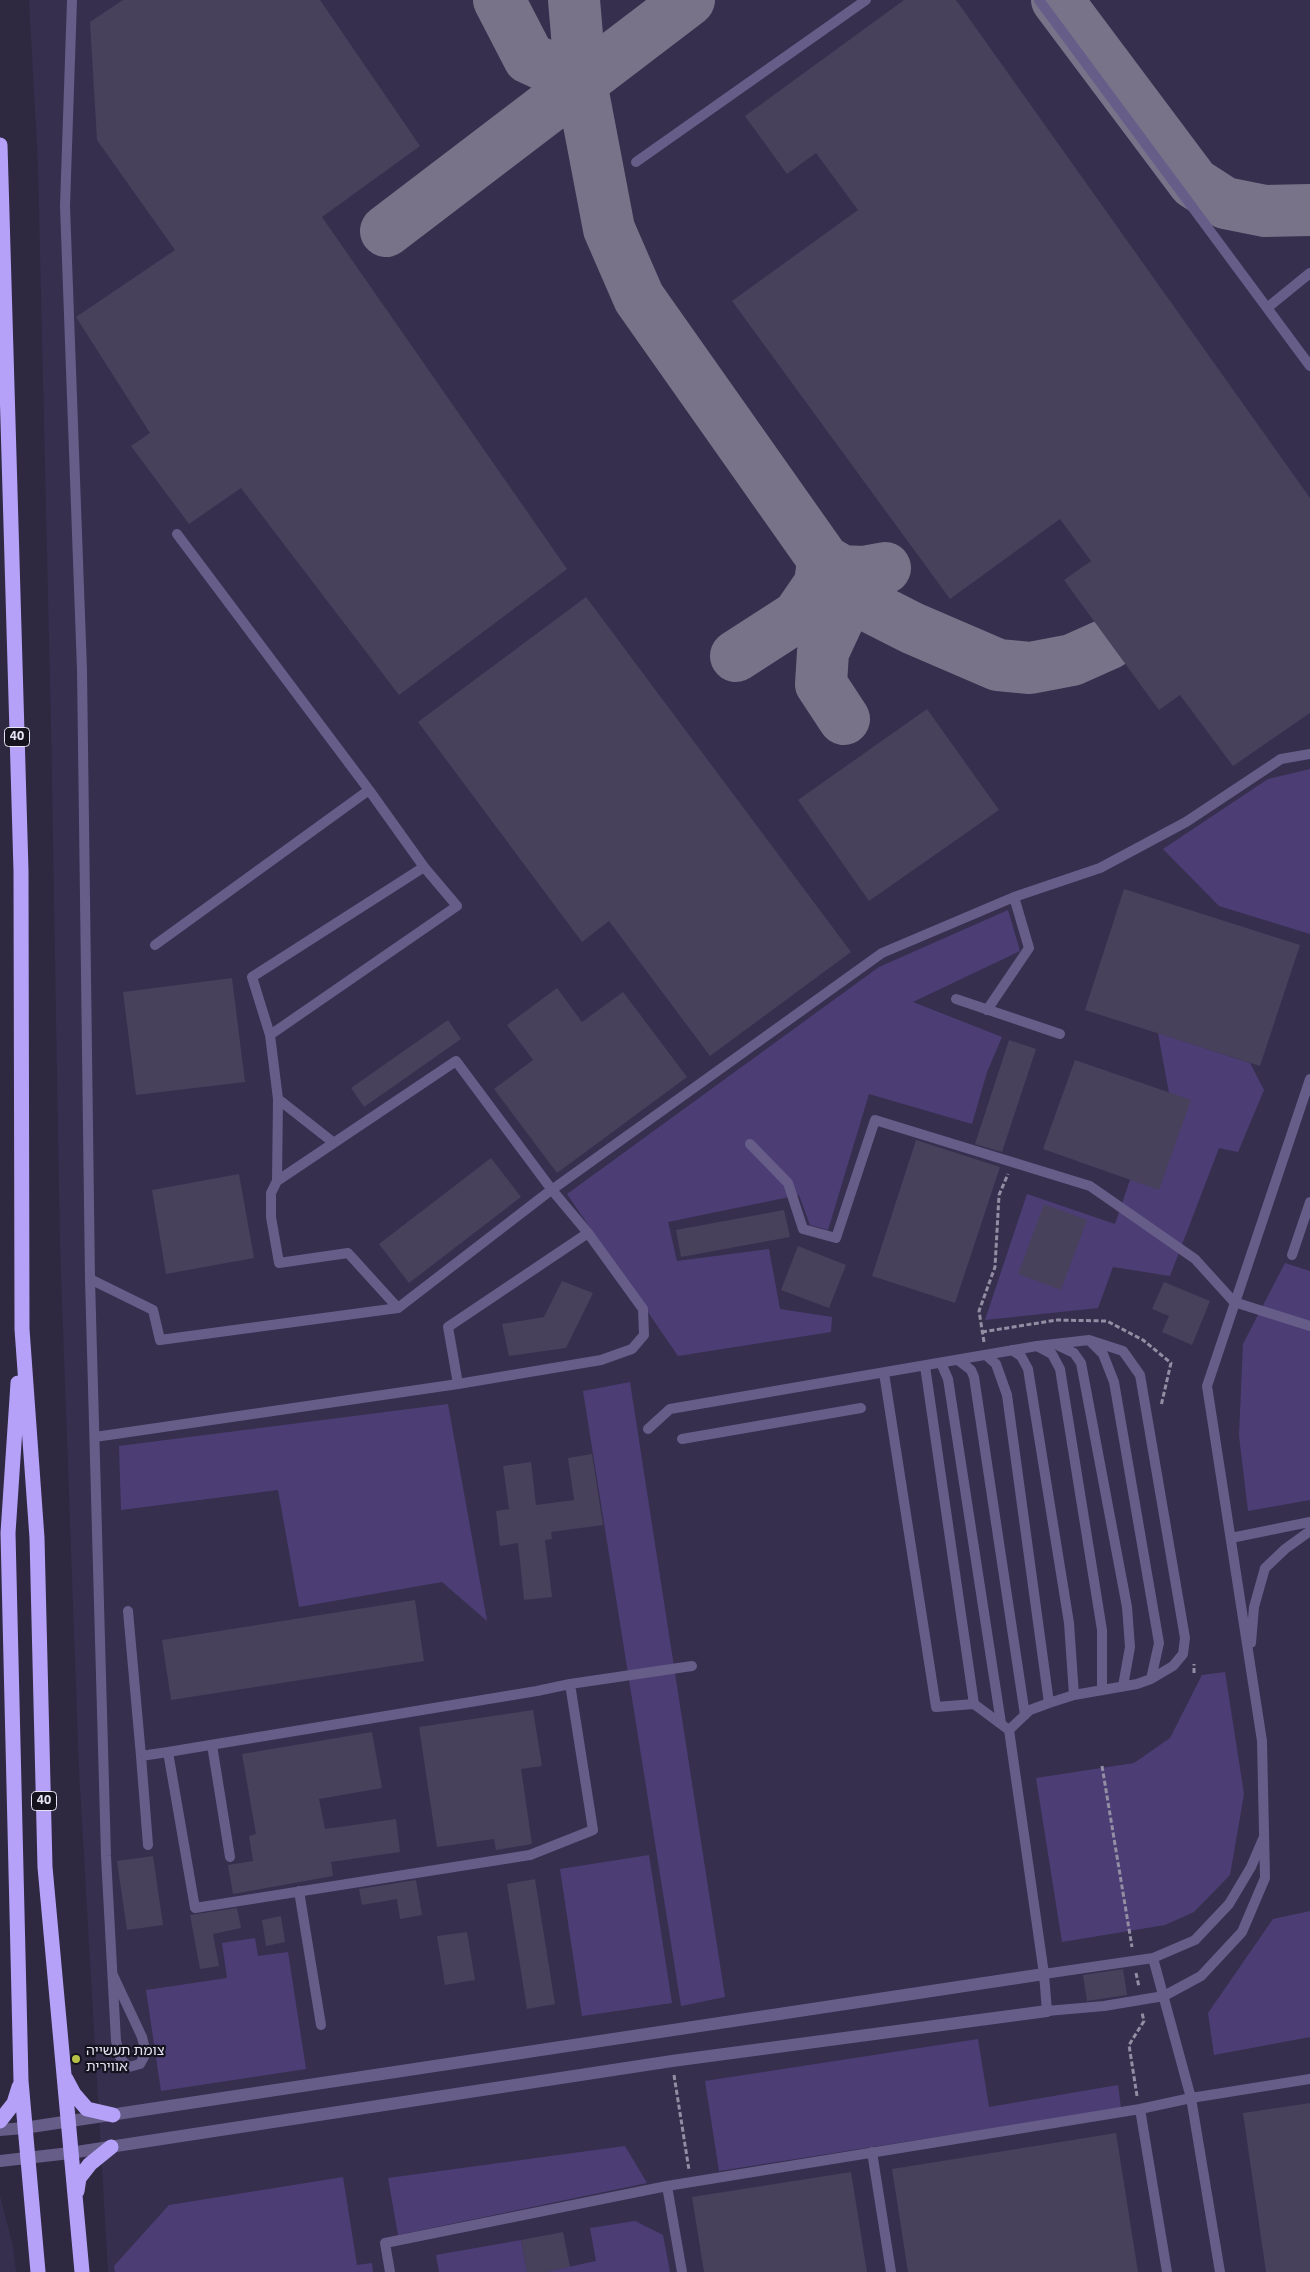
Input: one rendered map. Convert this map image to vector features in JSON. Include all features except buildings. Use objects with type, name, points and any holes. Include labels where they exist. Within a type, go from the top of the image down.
[{"type":"highway","name":"40","points":[[0,145],[21,871],[22,1329],[37,1538],[46,1867],[67,2122],[82,2272]]},
{"type":"highway","name":"40","points":[[22,1329],[8,1533],[21,2081],[38,2272]]},
{"type":"highway","points":[[63,2073],[74,2094],[87,2109],[113,2114]]},
{"type":"highway","points":[[0,2121],[14,2103],[21,2081]]},
{"type":"highway","points":[[76,2207],[79,2178],[90,2164],[111,2147]]},
{"type":"street","points":[[0,2130],[67,2122],[1044,1974]]},
{"type":"street","points":[[0,2161],[70,2154],[672,2061],[1048,2011]]},
{"type":"lane","points":[[72,0],[65,206],[82,670],[90,1279],[94,1437],[106,1856],[116,2041],[121,2060],[129,2067],[140,2064],[146,2053],[142,2038],[113,1975]]},
{"type":"lane","points":[[636,162],[866,0]]},
{"type":"lane","points":[[1038,0],[1310,366]]},
{"type":"lane","points":[[1267,308],[1310,273]]},
{"type":"lane","points":[[177,534],[369,790],[424,867],[457,906],[270,1035]]},
{"type":"lane","points":[[90,1279],[153,1310],[160,1340],[398,1308],[552,1190],[882,953],[1014,897],[1100,868],[1186,822],[1281,758],[1310,754]]},
{"type":"lane","points":[[155,945],[369,790]]},
{"type":"lane","points":[[277,1181],[278,1099],[270,1035],[252,977],[424,867]]},
{"type":"lane","points":[[988,1010],[1029,948],[1014,897]]},
{"type":"lane","points":[[956,999],[1060,1034]]},
{"type":"lane","points":[[94,1437],[458,1384],[601,1360],[632,1349],[644,1335],[643,1309],[456,1061],[277,1181],[270,1193],[271,1216],[279,1263],[348,1253],[398,1308]]},
{"type":"lane","points":[[941,1363],[948,1379],[1005,1727],[1044,1974],[1048,2011],[1141,2001],[1164,1996],[1201,1976],[1242,1932],[1265,1878],[1266,1833],[1262,1741],[1206,1386],[1310,1079]]},
{"type":"lane","points":[[278,1099],[334,1143]]},
{"type":"lane","points":[[750,1144],[788,1184],[802,1229],[836,1238],[875,1120],[1090,1186],[1195,1258],[1234,1302],[1310,1326]]},
{"type":"lane","points":[[1292,1255],[1310,1202]]},
{"type":"lane","points":[[458,1384],[448,1327],[588,1234]]},
{"type":"lane","points":[[1089,1340],[1103,1354],[1114,1382],[1159,1644],[1151,1679]]},
{"type":"lane","points":[[648,1429],[670,1409],[1012,1350],[1089,1340],[1123,1351],[1140,1375],[1184,1638],[1183,1654],[1173,1666],[1151,1679],[1074,1695],[1030,1710],[1005,1727]]},
{"type":"lane","points":[[1054,1344],[1074,1352],[1081,1363],[1127,1607],[1130,1647],[1123,1686]]},
{"type":"lane","points":[[1037,1346],[1052,1354],[1060,1369],[1102,1630],[1102,1690]]},
{"type":"lane","points":[[1012,1350],[1021,1356],[1028,1369],[1069,1623],[1074,1695]]},
{"type":"lane","points":[[986,1355],[996,1364],[1006,1395],[1049,1704]]},
{"type":"lane","points":[[958,1360],[971,1370],[974,1377],[1025,1715]]},
{"type":"lane","points":[[925,1366],[974,1704]]},
{"type":"lane","points":[[884,1373],[936,1707],[974,1704],[1005,1727]]},
{"type":"lane","points":[[682,1439],[861,1408]]},
{"type":"lane","points":[[1231,1538],[1310,1522]]},
{"type":"lane","points":[[1250,1661],[1254,1607],[1265,1568],[1284,1549],[1310,1531]]},
{"type":"lane","points":[[128,1611],[148,1845]]},
{"type":"lane","points":[[141,1756],[570,1684],[692,1666]]},
{"type":"lane","points":[[168,1752],[195,1908],[530,1855],[593,1830],[570,1684]]},
{"type":"lane","points":[[212,1744],[230,1857]]},
{"type":"lane","points":[[1044,1974],[1154,1958],[1195,1940],[1230,1904],[1251,1867],[1266,1833]]},
{"type":"lane","points":[[298,1891],[321,2025]]},
{"type":"lane","points":[[1154,1958],[1191,2098],[1220,2272]]},
{"type":"lane","points":[[390,2272],[385,2243],[667,2186],[1140,2109],[1191,2098],[1310,2079]]},
{"type":"lane","points":[[1140,2109],[1167,2272]]},
{"type":"lane","points":[[872,2152],[891,2272]]},
{"type":"lane","points":[[667,2186],[682,2272]]},
{"type":"path","points":[[986,1355],[978,1311],[995,1267],[1000,1195],[1012,1162]]},
{"type":"path","points":[[1102,1766],[1144,2021],[1129,2044],[1140,2109]]},
{"type":"path","points":[[672,2061],[691,2183]]},
{"type":"shaded area","points":[[29,0],[1310,0],[1310,2272],[108,2272],[79,1770],[60,1247],[51,725],[38,165]]},
{"type":"shaded area","points":[[1310,769],[1310,934],[1219,906],[1163,849],[1268,779]]},
{"type":"shaded area","points":[[1008,910],[1020,951],[913,1002],[1002,1037],[987,1072],[972,1124],[869,1094],[828,1230],[810,1225],[799,1195],[668,1222],[677,1261],[769,1249],[780,1309],[832,1317],[831,1332],[678,1356],[567,1194],[879,967]]},
{"type":"shaded area","points":[[1158,1033],[1250,1063],[1264,1090],[1238,1152],[1219,1148],[1170,1276],[1113,1267],[1098,1308],[985,1320],[1027,1194],[1115,1224],[1130,1180],[1169,1093]]},
{"type":"shaded area","points":[[1285,1263],[1310,1271],[1310,1500],[1248,1511],[1239,1436],[1243,1344]]},
{"type":"shaded area","points":[[630,1382],[725,1997],[681,2006],[583,1391]]},
{"type":"shaded area","points":[[448,1404],[487,1621],[442,1582],[299,1607],[278,1490],[121,1510],[119,1446]]},
{"type":"shaded area","points":[[1225,1672],[1244,1794],[1230,1875],[1194,1912],[1165,1925],[1062,1942],[1036,1778],[1134,1763],[1170,1738],[1202,1675]]},
{"type":"shaded area","points":[[649,1855],[672,2003],[582,2016],[560,1869]]},
{"type":"shaded area","points":[[1310,1911],[1310,2037],[1214,2055],[1208,2013],[1273,1919]]},
{"type":"shaded area","points":[[255,1938],[258,1956],[288,1952],[306,2069],[161,2091],[146,1990],[227,1978],[222,1943]]},
{"type":"shaded area","points":[[978,2039],[989,2107],[1118,2085],[1121,2108],[719,2171],[705,2081]]},
{"type":"shaded area","points":[[625,2146],[647,2183],[398,2235],[388,2178]]},
{"type":"shaded area","points":[[343,2177],[357,2265],[372,2263],[373,2272],[115,2272],[114,2266],[169,2205]]},
{"type":"shaded area","points":[[0,2196],[13,2246],[16,2272],[0,2272]]},
{"type":"shaded area","points":[[635,2221],[663,2235],[670,2272],[545,2272],[596,2261],[590,2228]]},
{"type":"shaded area","points":[[521,2240],[527,2272],[439,2272],[436,2255]]},
{"type":"taxiway","points":[[499,0],[529,58],[581,82]]},
{"type":"taxiway","points":[[574,0],[581,82],[609,229],[639,298],[849,596],[912,628],[998,665],[1030,668],[1072,660],[1110,643]]},
{"type":"taxiway","points":[[386,231],[689,0]]},
{"type":"taxiway","points":[[1057,0],[1194,183],[1225,203],[1265,211],[1310,210]]},
{"type":"taxiway","points":[[823,560],[842,571],[863,572],[885,568]]},
{"type":"taxiway","points":[[736,656],[798,616],[820,584],[823,560]]},
{"type":"taxiway","points":[[844,719],[821,684],[823,652],[849,596]]},
{"type":"place","name":"צומת תעשייה אווירית","points":[[76,2059]]}]
